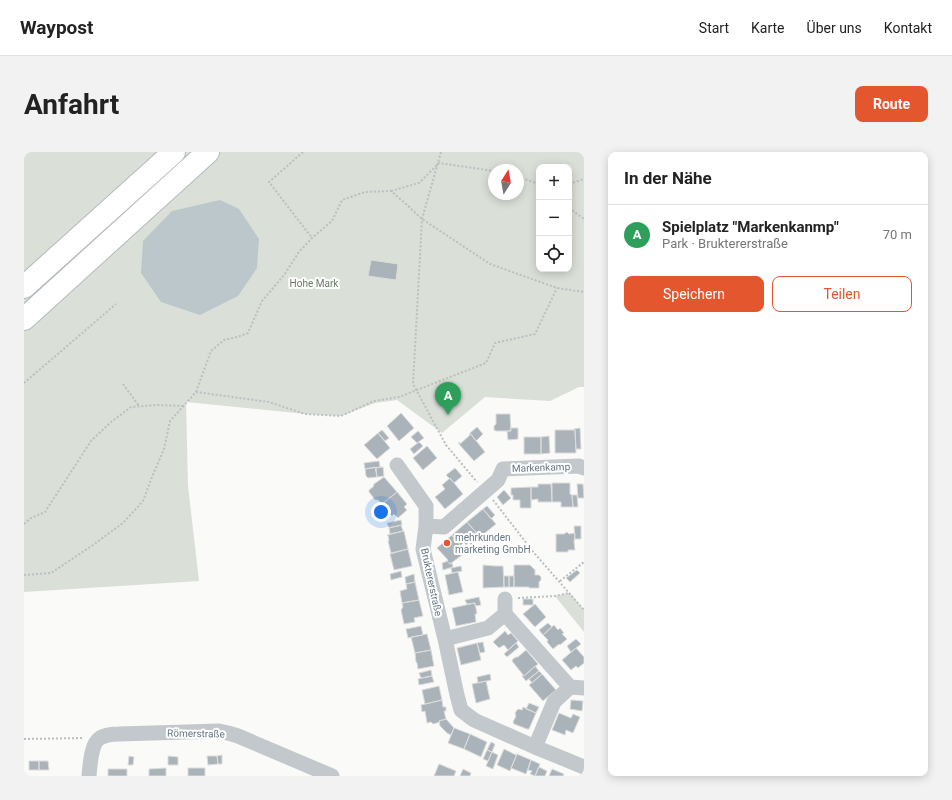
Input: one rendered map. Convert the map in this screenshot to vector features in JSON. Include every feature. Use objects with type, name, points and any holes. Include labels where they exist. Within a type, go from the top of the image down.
[{"type":"highway","points":[[24,287],[174,152]]},
{"type":"highway","points":[[24,319],[208,152]]},
{"type":"street","name":"Bruktererstraße","points":[[397,465],[426,506],[426,526],[423,549],[445,639],[456,695],[462,710],[474,720],[534,747],[584,767]]},
{"type":"street","name":"Markenkamp","points":[[485,492],[498,480],[503,469],[579,466],[584,468]]},
{"type":"street","points":[[426,526],[444,527],[485,492]]},
{"type":"street","points":[[505,598],[505,614],[577,687],[554,702],[534,747]]},
{"type":"street","points":[[445,639],[488,628],[505,614]]},
{"type":"street","name":"Römerstraße","points":[[99,738],[119,734],[199,731],[228,732],[332,776]]},
{"type":"street","points":[[89,776],[95,742],[99,738]]},
{"type":"path","points":[[303,152],[269,182],[312,238]]},
{"type":"path","points":[[441,152],[439,164],[422,219],[413,384],[446,445],[584,610]]},
{"type":"path","points":[[439,164],[488,170]]},
{"type":"path","points":[[24,575],[51,573],[93,545],[123,522],[143,501],[164,449],[170,421],[196,392],[210,350],[224,340],[248,333],[262,301],[284,275],[299,252],[312,238],[332,221],[342,200],[365,192],[390,191],[419,183],[439,164]]},
{"type":"path","points":[[524,178],[536,183]]},
{"type":"path","points":[[572,182],[584,179]]},
{"type":"path","points":[[390,191],[422,219],[490,264],[557,288],[584,292]]},
{"type":"path","points":[[572,210],[584,219]]},
{"type":"path","points":[[196,392],[269,402],[305,414],[341,416],[374,401],[399,397],[486,363],[495,343],[535,334],[557,288]]},
{"type":"path","points":[[24,382],[116,304]]},
{"type":"path","points":[[123,384],[139,406]]},
{"type":"path","points":[[24,524],[31,518],[45,512],[91,441],[111,422],[131,408],[139,406],[184,406]]},
{"type":"path","points":[[560,581],[584,562]]},
{"type":"path","points":[[505,598],[555,596],[570,593]]},
{"type":"path","points":[[24,739],[99,738]]},
{"type":"green space","name":"Hohe Mark","points":[[24,152],[584,152],[584,387],[579,387],[550,401],[485,397],[442,433],[397,400],[375,403],[341,416],[305,414],[186,402],[188,486],[199,581],[24,592]]},
{"type":"green space","points":[[570,593],[584,610],[584,632],[555,596]]},
{"type":"shaded area","points":[[220,200],[239,209],[259,239],[257,268],[238,296],[200,315],[161,302],[141,273],[143,241],[172,211]]},
{"type":"building","points":[[371,260],[398,264],[396,280],[368,276]]},
{"type":"building","points":[[401,413],[414,428],[399,441],[387,426]]},
{"type":"building","points":[[496,414],[510,414],[511,431],[494,430],[494,426],[496,424]]},
{"type":"building","points":[[477,427],[483,434],[476,441],[470,433]]},
{"type":"building","points":[[510,428],[518,428],[518,439],[508,440],[507,431],[511,431]]},
{"type":"building","points":[[580,428],[581,449],[576,449],[574,429]]},
{"type":"building","points":[[382,430],[389,438],[385,441],[378,433]]},
{"type":"building","points":[[555,430],[575,430],[576,453],[555,453]]},
{"type":"building","points":[[418,431],[424,438],[417,443],[411,437]]},
{"type":"building","points":[[378,433],[390,448],[377,459],[364,445]]},
{"type":"building","points":[[470,433],[485,452],[474,461],[458,443],[459,442],[460,444],[470,435]]},
{"type":"building","points":[[549,436],[550,453],[541,454],[541,437]]},
{"type":"building","points":[[524,437],[541,437],[541,454],[524,454]]},
{"type":"building","points":[[419,442],[423,446],[414,454],[410,449]]},
{"type":"building","points":[[427,446],[437,458],[423,470],[413,458]]},
{"type":"building","points":[[379,461],[380,467],[365,469],[364,463]]},
{"type":"building","points":[[375,467],[377,477],[368,478],[366,476],[365,469]]},
{"type":"building","points":[[383,467],[384,476],[377,477],[376,468]]},
{"type":"building","points":[[455,468],[462,476],[454,483],[446,475]]},
{"type":"building","points":[[384,477],[397,492],[382,504],[378,500],[374,499],[369,490],[374,484]]},
{"type":"building","points":[[450,478],[463,494],[445,509],[435,497],[445,489],[442,485]]},
{"type":"building","points":[[552,483],[570,483],[570,494],[572,495],[573,507],[561,507],[561,502],[552,502]]},
{"type":"building","points":[[538,484],[551,484],[552,502],[538,502],[538,499],[531,500],[531,487],[538,487]]},
{"type":"building","points":[[577,484],[583,484],[584,498],[578,498]]},
{"type":"building","points":[[531,487],[531,508],[520,508],[520,500],[513,500],[511,488]]},
{"type":"building","points":[[504,490],[511,498],[503,505],[497,497]]},
{"type":"building","points":[[397,492],[407,504],[404,507],[407,510],[398,518],[394,514],[392,516],[382,504]]},
{"type":"building","points":[[572,495],[577,495],[578,507],[573,507]]},
{"type":"building","points":[[487,506],[495,515],[491,519],[483,509]]},
{"type":"building","points":[[483,509],[496,524],[480,537],[467,522]]},
{"type":"building","points":[[401,520],[402,525],[389,528],[387,523]]},
{"type":"building","points":[[467,522],[480,537],[471,545],[469,542],[466,545],[464,542],[461,545],[464,550],[452,535]]},
{"type":"building","points":[[401,525],[403,531],[390,534],[389,528]]},
{"type":"building","points":[[574,526],[581,526],[581,539],[575,539]]},
{"type":"building","points":[[404,531],[408,549],[391,553],[387,535]]},
{"type":"building","points":[[567,532],[569,534],[575,533],[575,550],[568,550],[568,552],[556,552],[556,534],[564,534]]},
{"type":"building","points":[[452,535],[466,552],[450,564],[437,548]]},
{"type":"building","points":[[408,549],[412,566],[394,570],[390,554]]},
{"type":"building","points":[[447,561],[450,564],[452,563],[453,567],[443,570],[442,563]]},
{"type":"building","points":[[483,565],[503,566],[504,587],[483,588]]},
{"type":"building","points":[[514,565],[530,565],[535,570],[535,575],[539,575],[541,577],[539,588],[514,587]]},
{"type":"building","points":[[461,566],[462,571],[452,573],[451,568]]},
{"type":"building","points":[[577,570],[580,573],[570,582],[566,578]]},
{"type":"building","points":[[401,571],[402,577],[391,580],[390,574]]},
{"type":"building","points":[[458,572],[463,592],[449,595],[445,575]]},
{"type":"building","points":[[414,574],[415,582],[406,584],[405,577]]},
{"type":"building","points":[[504,576],[509,576],[509,587],[504,587]]},
{"type":"building","points":[[509,576],[514,576],[514,587],[509,587]]},
{"type":"building","points":[[415,582],[419,600],[402,603],[400,591],[407,589],[406,584]]},
{"type":"building","points":[[479,597],[481,605],[475,606],[475,603],[467,604],[465,600]]},
{"type":"building","points":[[523,599],[533,599],[533,605],[523,605]]},
{"type":"building","points":[[419,600],[423,616],[414,618],[415,622],[404,624],[401,610],[403,607],[402,603]]},
{"type":"building","points":[[475,603],[477,614],[475,614],[476,622],[456,626],[452,608]]},
{"type":"building","points":[[535,604],[546,617],[535,627],[523,614]]},
{"type":"building","points":[[548,623],[552,627],[543,635],[539,630]]},
{"type":"building","points":[[554,625],[558,630],[560,628],[564,633],[562,634],[567,639],[553,649],[543,635]]},
{"type":"building","points":[[421,626],[423,635],[408,638],[406,629]]},
{"type":"building","points":[[505,631],[508,635],[511,633],[518,641],[508,650],[504,645],[499,648],[493,642]]},
{"type":"building","points":[[427,634],[431,650],[415,653],[411,637]]},
{"type":"building","points":[[576,639],[581,644],[571,652],[567,646]]},
{"type":"building","points":[[483,642],[485,652],[480,653],[477,643]]},
{"type":"building","points":[[477,643],[481,660],[461,665],[457,648]]},
{"type":"building","points":[[516,643],[519,647],[507,657],[504,654]]},
{"type":"building","points":[[576,648],[584,657],[584,663],[578,668],[576,666],[571,670],[562,660]]},
{"type":"building","points":[[431,650],[434,666],[418,669],[415,653]]},
{"type":"building","points":[[526,650],[538,664],[524,676],[512,661]]},
{"type":"building","points":[[535,666],[539,671],[526,681],[522,676],[524,676]]},
{"type":"building","points":[[431,670],[432,676],[421,678],[419,673]]},
{"type":"building","points":[[539,671],[542,674],[532,683],[529,679]]},
{"type":"building","points":[[490,674],[491,680],[478,683],[477,677]]},
{"type":"building","points":[[542,674],[556,690],[543,701],[529,685]]},
{"type":"building","points":[[432,676],[434,682],[419,685],[418,679]]},
{"type":"building","points":[[486,681],[490,699],[476,703],[472,684]]},
{"type":"building","points":[[439,686],[442,700],[425,704],[422,690]]},
{"type":"building","points":[[442,700],[443,707],[446,707],[446,711],[444,711],[446,719],[433,724],[431,722],[427,723],[425,711],[422,712],[421,705]]},
{"type":"building","points":[[571,700],[583,701],[582,711],[570,709]]},
{"type":"building","points":[[529,703],[539,707],[536,713],[526,709]]},
{"type":"building","points":[[523,707],[536,713],[529,729],[514,724],[513,722],[517,710],[522,710]]},
{"type":"building","points":[[559,713],[571,718],[573,714],[580,717],[573,733],[566,730],[565,735],[552,730]]},
{"type":"building","points":[[446,719],[454,728],[451,735],[440,726],[439,721]]},
{"type":"building","points":[[454,728],[470,734],[464,749],[448,743]]},
{"type":"building","points":[[470,734],[487,742],[481,757],[464,749]]},
{"type":"building","points":[[491,742],[495,744],[492,752],[487,750]]},
{"type":"building","points":[[504,749],[516,755],[517,754],[510,771],[497,765]]},
{"type":"building","points":[[487,750],[492,752],[488,761],[483,759]]},
{"type":"building","points":[[492,752],[498,755],[493,769],[486,766]]},
{"type":"building","points":[[517,754],[531,760],[526,774],[511,768]]},
{"type":"building","points":[[222,755],[222,764],[218,764],[217,756]]},
{"type":"building","points":[[129,756],[134,757],[133,765],[128,765]]},
{"type":"building","points":[[168,756],[178,757],[178,765],[168,765]]},
{"type":"building","points":[[207,756],[217,756],[218,764],[208,765]]},
{"type":"building","points":[[531,760],[540,764],[535,776],[530,774],[532,771],[528,770]]},
{"type":"building","points":[[29,761],[39,761],[39,770],[29,770]]},
{"type":"building","points":[[39,761],[48,761],[49,770],[39,770]]},
{"type":"building","points":[[439,764],[456,771],[454,776],[434,776]]},
{"type":"building","points":[[539,767],[547,771],[545,776],[535,776]]},
{"type":"building","points":[[166,768],[166,776],[149,776],[149,769]]},
{"type":"building","points":[[188,768],[205,768],[205,776],[188,776]]},
{"type":"building","points":[[108,769],[127,769],[127,776],[108,776]]},
{"type":"building","points":[[463,769],[471,773],[470,776],[460,776]]},
{"type":"building","points":[[552,769],[564,774],[563,776],[549,776]]},
{"type":"place","name":"Spielplatz \"Markenkanmp\"","points":[[448,415]]},
{"type":"place","name":"mehrkunden marketing GmbH","points":[[447,543]]}]
